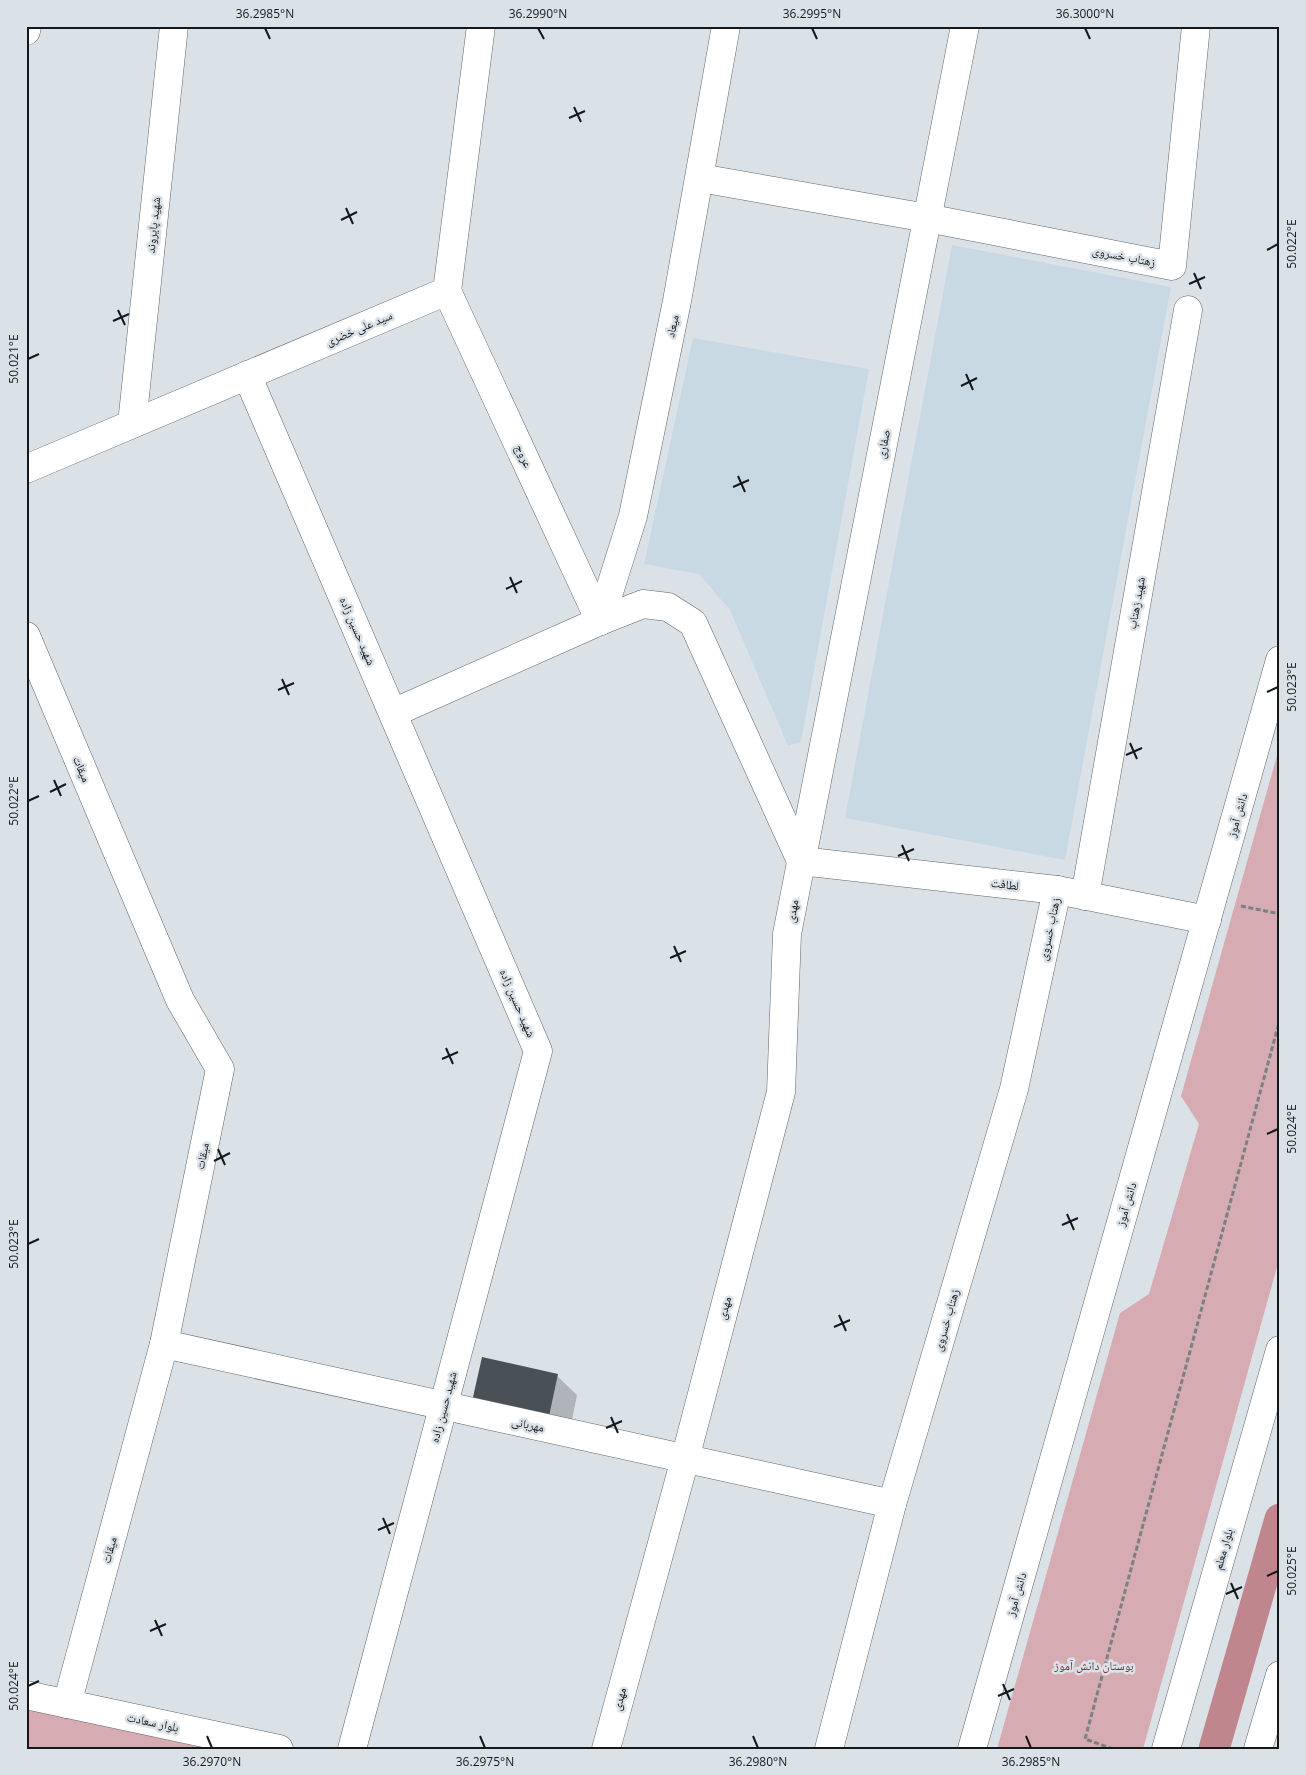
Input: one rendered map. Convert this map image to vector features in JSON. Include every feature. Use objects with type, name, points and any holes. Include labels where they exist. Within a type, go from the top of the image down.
[{"type":"street","points":[[26,31],[27,26]]},
{"type":"street","name":"شهید پایروند","points":[[132,424],[174,26]]},
{"type":"street","points":[[447,291],[481,26]]},
{"type":"street","name":"میعاد","points":[[600,621],[634,516],[677,301],[726,26]]},
{"type":"street","name":"صفاری","points":[[801,861],[965,26]]},
{"type":"street","name":"زهتاب خسروی","points":[[927,218],[1172,266],[1196,26]]},
{"type":"street","points":[[700,178],[927,218]]},
{"type":"street","name":"سید علی خضری","points":[[26,469],[447,291]]},
{"type":"street","name":"عروج","points":[[447,291],[600,621]]},
{"type":"street","name":"شهید زهتاب","points":[[1085,896],[1188,310]]},
{"type":"street","name":"شهید حسین زاده","points":[[247,375],[538,1051],[352,1749]]},
{"type":"street","points":[[393,713],[600,621],[643,604],[668,607],[693,623],[801,861]]},
{"type":"street","name":"میقات","points":[[26,636],[180,1000],[220,1069],[164,1344],[67,1704]]},
{"type":"street","name":"دانش آموز","points":[[972,1749],[1280,660]]},
{"type":"street","name":"لطافت","points":[[801,861],[1057,890],[1085,896],[1210,910]]},
{"type":"street","name":"مهدی","points":[[606,1749],[781,1092],[788,934],[801,861]]},
{"type":"street","name":"زهتاب خسروی","points":[[829,1749],[892,1504],[1014,1089],[1057,890]]},
{"type":"street","name":"مهربانی","points":[[164,1344],[892,1504]]},
{"type":"street","name":"بلوار معلم","points":[[1166,1749],[1280,1350]]},
{"type":"street","points":[[1258,1749],[1280,1675]]},
{"type":"street","name":"بلوار سعادت","points":[[26,1695],[67,1704],[186,1739],[279,1749]]},
{"type":"path","points":[[1210,910],[1280,914]]},
{"type":"path","points":[[1113,1749],[1085,1739],[1280,1019]]},
{"type":"shaded area","points":[[952,245],[1171,287],[1065,860],[845,818]]},
{"type":"shaded area","points":[[693,338],[869,369],[801,742],[788,746],[730,610],[699,574],[644,564]]},
{"type":"green space","name":"بوستان دانش آموز","points":[[1280,745],[1280,1256],[1143,1749],[997,1749],[1120,1313],[1149,1294],[1199,1124],[1181,1096]]},
{"type":"green space","points":[[26,1695],[279,1749],[26,1749]]},
{"type":"building","points":[[482,1357],[558,1374],[548,1421],[471,1406]]},
{"type":"waterway","points":[[1214,1749],[1280,1519]]}]
